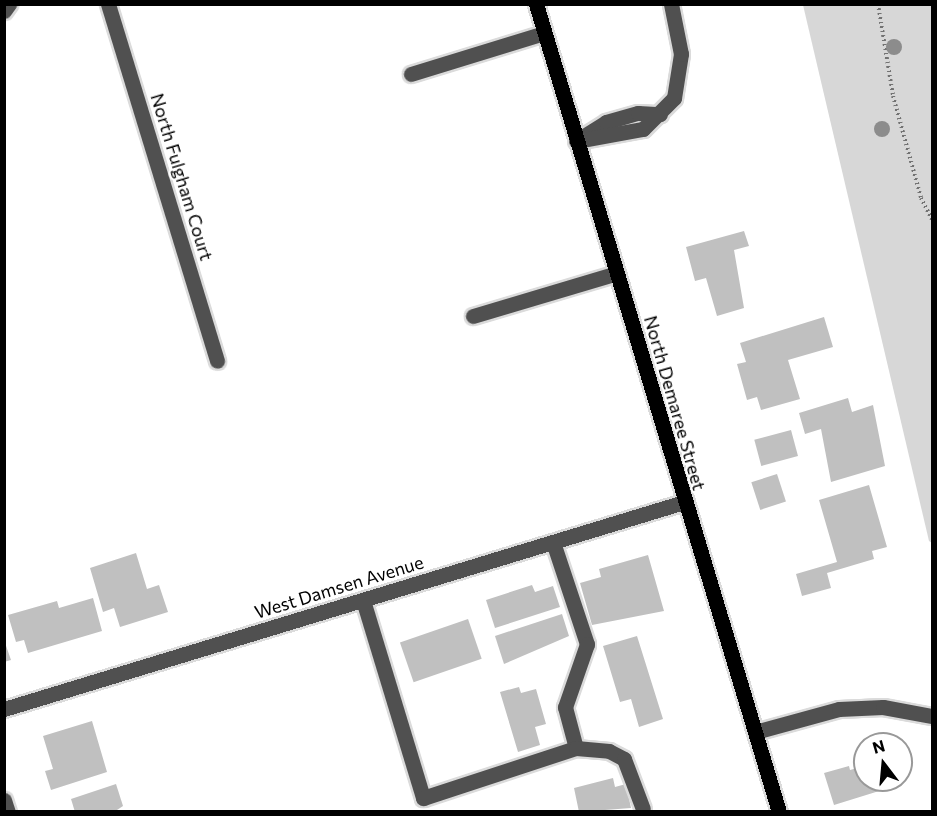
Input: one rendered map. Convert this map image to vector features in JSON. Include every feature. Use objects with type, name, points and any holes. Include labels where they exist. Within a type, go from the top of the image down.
[{"type":"main road","name":"North Demaree Street","points":[[536,4],[779,812]]},
{"type":"street","points":[[4,11],[9,4]]},
{"type":"street","name":"North Fulgham Court","points":[[108,4],[218,361]]},
{"type":"street","points":[[576,141],[606,122],[638,113],[660,114],[674,98],[681,75],[671,4]]},
{"type":"street","points":[[411,74],[544,33]]},
{"type":"street","points":[[473,316],[617,273]]},
{"type":"street","name":"West Damsen Avenue","points":[[4,709],[684,502]]},
{"type":"street","points":[[553,542],[586,644],[565,707],[576,748]]},
{"type":"street","points":[[363,600],[423,798],[576,748],[609,751],[624,759],[643,808]]},
{"type":"street","points":[[755,732],[839,709],[883,707],[933,716]]},
{"type":"street","points":[[4,800],[8,812]]},
{"type":"path","points":[[878,4],[893,96],[921,198],[933,220]]},
{"type":"shaded area","points":[[803,5],[932,5],[932,543],[929,541]]},
{"type":"building","points":[[744,231],[749,246],[734,250],[744,308],[717,316],[706,278],[695,281],[686,247]]},
{"type":"building","points":[[824,317],[833,347],[788,360],[800,399],[761,410],[757,397],[747,400],[737,364],[746,362],[740,343]]},
{"type":"building","points":[[848,398],[852,412],[873,405],[885,466],[831,482],[821,429],[805,434],[799,413]]},
{"type":"building","points":[[791,430],[798,456],[761,466],[754,440]]},
{"type":"building","points":[[777,474],[786,502],[760,510],[751,482]]},
{"type":"building","points":[[869,485],[887,547],[872,551],[874,559],[827,573],[831,588],[802,596],[796,574],[837,562],[819,500]]},
{"type":"building","points":[[136,553],[147,589],[159,585],[168,612],[120,627],[114,608],[103,612],[90,568]]},
{"type":"building","points":[[648,555],[664,611],[592,625],[580,583],[601,577],[599,569]]},
{"type":"building","points":[[532,585],[535,592],[553,586],[560,607],[495,628],[486,600]]},
{"type":"building","points":[[93,598],[102,631],[28,653],[24,640],[16,642],[8,615],[57,601],[59,608]]},
{"type":"building","points":[[562,614],[569,636],[504,664],[495,636]]},
{"type":"building","points":[[468,619],[482,659],[414,682],[400,642]]},
{"type":"building","points":[[637,636],[663,719],[639,727],[631,699],[620,702],[603,646]]},
{"type":"building","points":[[4,640],[11,660],[4,662]]},
{"type":"building","points":[[519,687],[521,693],[536,689],[546,724],[535,727],[540,745],[518,752],[500,692]]},
{"type":"building","points":[[92,721],[107,772],[51,790],[45,771],[53,769],[43,736]]},
{"type":"building","points":[[849,766],[850,770],[853,769],[853,792],[876,792],[834,805],[824,773]]},
{"type":"building","points":[[613,778],[615,787],[626,784],[631,808],[579,812],[574,788]]},
{"type":"building","points":[[116,784],[123,806],[114,812],[75,812],[71,799]]}]
